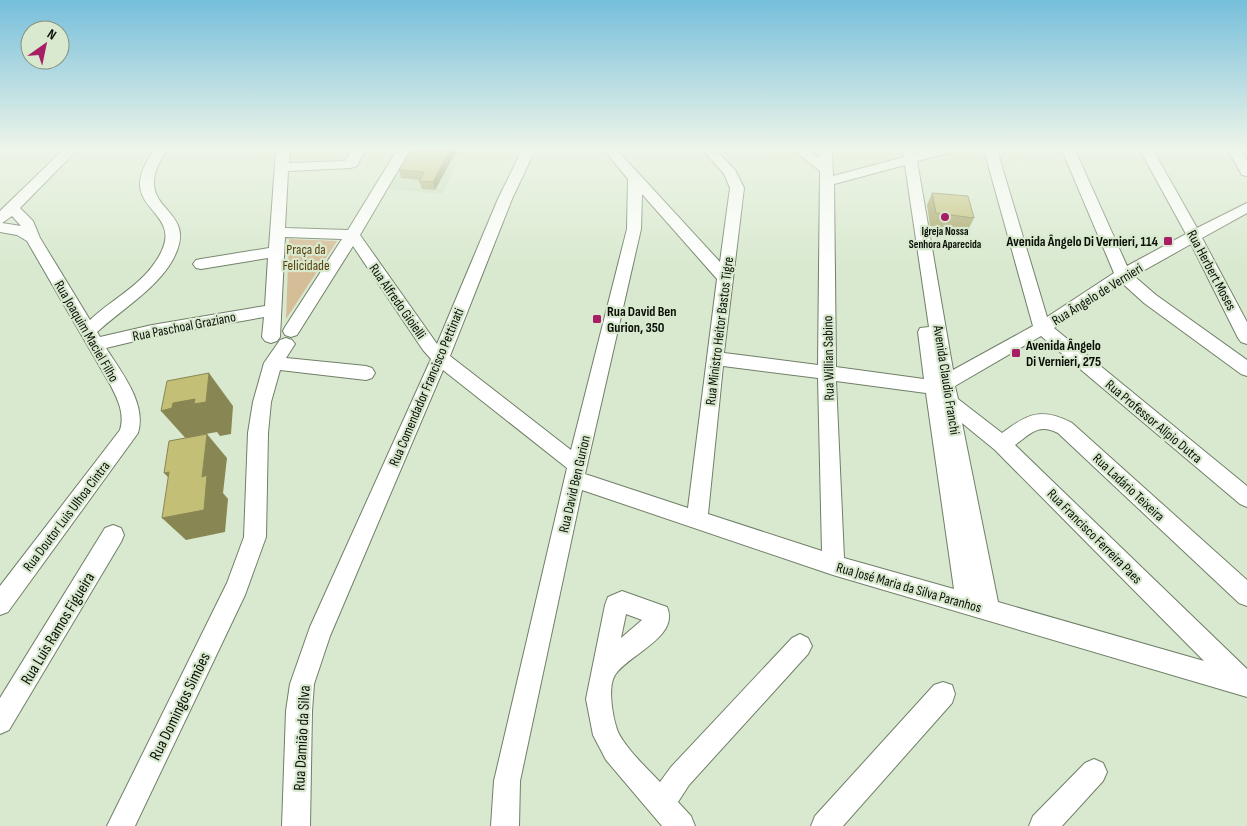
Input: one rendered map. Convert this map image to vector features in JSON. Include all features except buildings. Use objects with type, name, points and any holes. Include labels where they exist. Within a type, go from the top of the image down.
[{"type":"street","points":[[0,219],[32,189]]},
{"type":"street","points":[[91,338],[112,308],[148,282],[164,264],[170,250],[174,238],[174,229],[169,218],[154,203],[147,189]]},
{"type":"street","points":[[237,587],[255,537],[258,433],[262,402],[277,335],[276,252],[281,189]]},
{"type":"street","points":[[277,335],[298,323],[381,189]]},
{"type":"street","name":"Rua Comendador Francisco Pettinati","points":[[323,624],[440,358],[510,189]]},
{"type":"street","name":"Rua David Ben Gurion","points":[[505,826],[507,781],[546,616],[576,473],[634,229],[635,189]]},
{"type":"street","points":[[644,189],[725,278]]},
{"type":"street","name":"Rua Ministro Heitor Bastos Tigre","points":[[697,521],[715,358],[737,189]]},
{"type":"street","name":"Rua Willian Sabino","points":[[826,189],[827,374],[833,565]]},
{"type":"street","name":"Avenida Claudio Franchi","points":[[910,189],[941,392],[978,607]]},
{"type":"street","points":[[1001,189],[1042,328]]},
{"type":"street","points":[[1085,189],[1123,275],[1150,299],[1247,369]]},
{"type":"street","name":"Rua Herbert Moses","points":[[1168,189],[1247,338]]},
{"type":"street","name":"Rua Ângelo de Vernieri","points":[[941,392],[1123,275],[1247,207]]},
{"type":"street","name":"Rua Joaquim Maciel Filho","points":[[12,208],[26,221],[33,238],[129,404],[130,427]]},
{"type":"street","points":[[0,227],[21,232],[33,238]]},
{"type":"street","points":[[278,232],[353,235]]},
{"type":"street","name":"Rua Alfredo Gioielli","points":[[353,235],[429,346],[440,358],[576,473]]},
{"type":"street","points":[[201,264],[276,252]]},
{"type":"street","points":[[76,312],[112,308]]},
{"type":"street","name":"Rua Professor Alípio Dutra","points":[[1042,328],[1247,498]]},
{"type":"street","name":"Rua Paschoal Graziano","points":[[91,338],[152,331],[277,335],[366,373]]},
{"type":"street","points":[[715,358],[941,392]]},
{"type":"street","name":"Rua Francisco Ferreira Paes","points":[[941,392],[1002,444],[1247,685]]},
{"type":"street","name":"Rua Ladário Teixeira","points":[[1002,444],[1033,422],[1045,419],[1055,421],[1065,428],[1247,595]]},
{"type":"street","name":"Rua Doutor Luis Ulhoa Cintra","points":[[0,604],[128,433],[130,427]]},
{"type":"street","name":"Rua José Maria da Silva Paranhos","points":[[576,473],[697,521],[833,565],[1247,685]]},
{"type":"street","name":"Rua Luis Ramos Figueira","points":[[0,721],[114,535]]},
{"type":"street","name":"Rua Domingos Simões","points":[[121,826],[237,587]]},
{"type":"street","name":"Rua Damião da Silva","points":[[296,826],[299,711],[302,684],[323,624]]},
{"type":"street","points":[[661,804],[680,776],[800,646]]},
{"type":"street","points":[[604,669],[598,699],[606,735],[615,751],[681,826]]},
{"type":"street","points":[[825,826],[943,694]]},
{"type":"street","points":[[1043,826],[1094,772]]},
{"type":"shaded area","points":[[388,189],[445,189],[442,194]]},
{"type":"green space","name":"Praça da Felicidade","points":[[289,239],[337,241],[286,319]]},
{"type":"place","name":"Igreja Nossa Senhora Aparecida","points":[[945,217]]},
{"type":"place","name":"Avenida Ângelo Di Vernieri, 114","points":[[1168,241]]},
{"type":"place","name":"Rua David Ben Gurion, 350","points":[[597,319]]},
{"type":"place","name":"Avenida Ângelo Di Vernieri, 275","points":[[1016,353]]}]
